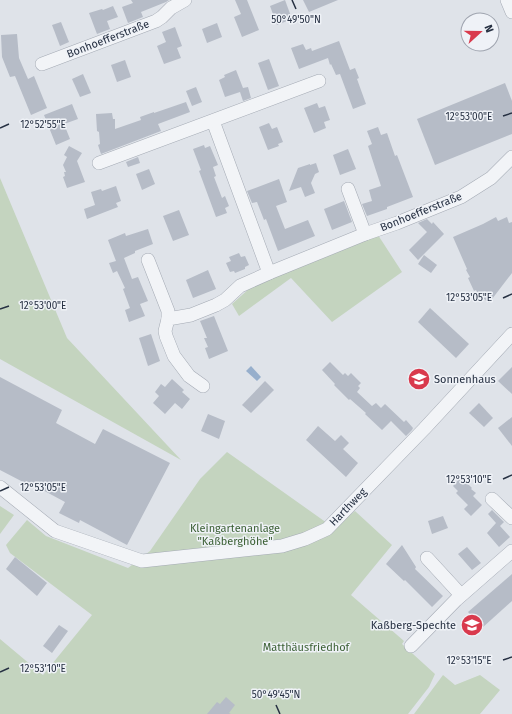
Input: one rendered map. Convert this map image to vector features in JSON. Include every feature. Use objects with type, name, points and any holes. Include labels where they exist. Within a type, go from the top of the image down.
[{"type":"street","name":"Bonhoefferstraße","points":[[42,64],[156,21],[162,17],[169,4],[185,0]]},
{"type":"street","points":[[507,0],[512,12]]},
{"type":"street","points":[[99,163],[320,81]]},
{"type":"street","points":[[213,121],[269,272]]},
{"type":"street","name":"Bonhoefferstraße","points":[[168,319],[191,315],[216,305],[225,300],[240,286],[269,272],[461,197],[491,178],[512,157]]},
{"type":"street","points":[[348,189],[365,234]]},
{"type":"street","points":[[148,260],[168,311],[165,331],[174,356],[189,376],[203,386]]},
{"type":"street","name":"Harthweg","points":[[0,487],[55,530],[142,561],[282,546],[305,539],[327,529],[424,429],[512,334]]},
{"type":"street","points":[[492,499],[512,518]]},
{"type":"street","points":[[411,646],[461,595],[512,551]]},
{"type":"street","points":[[427,558],[461,595]]},
{"type":"green space","points":[[0,178],[67,338],[181,460],[0,359]]},
{"type":"green space","points":[[378,235],[402,272],[332,322],[291,278],[239,316],[232,304],[251,287]]},
{"type":"green space","name":"Kleingartenanlage \"Kaßberghöhe\"","points":[[227,452],[334,528],[355,511],[392,545],[351,595],[404,641],[402,644],[435,674],[429,687],[408,714],[0,714],[0,639],[43,675],[92,615],[10,553],[6,545],[27,520],[46,536],[128,568],[150,551],[200,479]]},
{"type":"green space","points":[[0,506],[14,515],[0,534]]},
{"type":"green space","points":[[443,675],[455,685],[480,675],[500,690],[480,714],[414,714]]},
{"type":"water","points":[[251,366],[261,377],[257,381],[246,371]]},
{"type":"building","points":[[131,0],[169,0],[141,12],[143,17],[128,23],[122,7],[133,3]]},
{"type":"building","points":[[235,0],[247,0],[259,30],[242,37],[234,17],[241,14]]},
{"type":"building","points":[[285,0],[292,19],[277,25],[270,6]]},
{"type":"building","points":[[303,0],[338,0],[309,12]]},
{"type":"building","points":[[113,6],[118,17],[107,21],[110,29],[97,34],[89,13]]},
{"type":"building","points":[[61,22],[69,42],[60,46],[52,25]]},
{"type":"building","points":[[217,23],[222,37],[207,43],[202,29]]},
{"type":"building","points":[[175,27],[182,46],[177,48],[181,58],[164,64],[157,46],[166,42],[162,32]]},
{"type":"building","points":[[17,34],[19,58],[28,79],[34,76],[47,108],[31,115],[15,76],[10,77],[2,57],[1,35]]},
{"type":"building","points":[[339,41],[350,70],[355,68],[359,78],[357,79],[366,104],[353,109],[340,74],[336,75],[328,58],[299,69],[291,48],[303,44],[306,50],[311,48],[312,51]]},
{"type":"building","points":[[269,59],[279,86],[268,90],[258,63]]},
{"type":"building","points":[[125,60],[131,77],[117,82],[111,65]]},
{"type":"building","points":[[236,70],[243,88],[248,87],[251,98],[243,101],[240,92],[225,97],[219,80],[225,77],[224,75]]},
{"type":"building","points":[[83,74],[91,93],[80,97],[72,79]]},
{"type":"building","points":[[505,83],[512,101],[512,134],[435,165],[417,119]]},
{"type":"building","points":[[196,87],[202,102],[192,106],[186,91]]},
{"type":"building","points":[[186,102],[190,112],[158,124],[161,131],[101,154],[98,145],[100,144],[99,132],[97,131],[96,114],[112,113],[113,119],[115,119],[115,129],[141,120],[140,117]]},
{"type":"building","points":[[317,103],[319,108],[325,106],[330,120],[324,122],[326,128],[314,133],[304,108]]},
{"type":"building","points":[[72,104],[78,119],[64,124],[70,139],[56,145],[44,115]]},
{"type":"building","points":[[269,123],[272,129],[277,127],[283,142],[278,144],[279,146],[268,150],[259,127]]},
{"type":"building","points":[[378,127],[381,135],[387,133],[395,156],[397,155],[413,197],[367,216],[362,204],[372,201],[369,190],[381,186],[368,146],[372,144],[367,131]]},
{"type":"building","points":[[204,145],[205,148],[210,146],[218,165],[213,167],[216,176],[214,177],[222,198],[225,196],[229,206],[225,208],[227,213],[216,217],[199,171],[201,170],[193,149]]},
{"type":"building","points":[[69,146],[82,153],[77,161],[85,182],[67,188],[63,177],[65,176],[64,172],[66,172],[63,165],[67,157],[64,155]]},
{"type":"building","points":[[348,149],[356,169],[340,175],[333,155]]},
{"type":"building","points":[[138,157],[140,163],[128,167],[126,162]]},
{"type":"building","points":[[316,163],[319,172],[315,174],[311,183],[315,193],[305,197],[301,187],[289,191],[298,168]]},
{"type":"building","points":[[149,169],[155,184],[142,190],[136,174]]},
{"type":"building","points":[[279,179],[287,202],[276,206],[285,229],[308,220],[315,236],[278,251],[266,219],[264,220],[257,202],[252,203],[247,191]]},
{"type":"building","points":[[116,186],[121,201],[116,203],[118,207],[87,219],[84,209],[95,205],[91,192],[101,189],[102,191]]},
{"type":"building","points":[[344,201],[352,222],[332,230],[324,209]]},
{"type":"building","points":[[179,210],[189,235],[173,241],[163,216]]},
{"type":"building","points":[[496,217],[498,221],[507,217],[509,223],[512,222],[512,273],[489,303],[478,294],[476,290],[474,291],[468,278],[470,277],[466,270],[467,269],[453,237]]},
{"type":"building","points":[[427,219],[432,224],[433,222],[444,234],[418,260],[409,250],[427,232],[418,223]]},
{"type":"building","points":[[148,229],[153,244],[135,251],[135,253],[124,258],[132,279],[138,277],[148,301],[140,304],[145,316],[129,322],[125,310],[130,308],[123,289],[125,288],[117,271],[113,273],[109,263],[116,261],[108,240],[125,233],[126,236]]},
{"type":"building","points":[[239,253],[241,257],[245,256],[249,265],[245,267],[245,269],[235,273],[234,271],[230,272],[226,263],[231,261],[229,257]]},
{"type":"building","points":[[424,255],[437,265],[431,273],[418,264]]},
{"type":"building","points":[[208,270],[216,289],[193,298],[186,280]]},
{"type":"building","points":[[430,308],[469,344],[456,358],[418,322]]},
{"type":"building","points":[[214,316],[228,351],[209,359],[205,348],[208,347],[204,338],[207,338],[200,321]]},
{"type":"building","points":[[151,334],[160,361],[148,366],[139,338]]},
{"type":"building","points":[[330,362],[343,375],[345,373],[348,376],[351,373],[361,383],[358,386],[360,388],[357,392],[372,406],[376,403],[381,408],[385,404],[404,422],[406,420],[413,428],[412,430],[406,436],[391,421],[382,430],[365,414],[366,413],[350,399],[349,400],[334,385],[335,384],[322,370]]},
{"type":"building","points":[[512,367],[512,394],[498,381]]},
{"type":"building","points":[[0,377],[62,410],[56,423],[95,444],[103,429],[170,463],[127,545],[80,520],[79,523],[59,513],[65,502],[26,481],[25,483],[0,470]]},
{"type":"building","points":[[172,379],[184,390],[182,392],[190,399],[182,409],[175,403],[165,414],[153,403],[159,396],[155,392],[161,384],[165,387]]},
{"type":"building","points":[[265,381],[274,390],[251,413],[242,405]]},
{"type":"building","points":[[479,403],[493,418],[484,427],[469,413]]},
{"type":"building","points":[[208,414],[225,421],[219,439],[201,431]]},
{"type":"building","points":[[512,417],[512,446],[498,428]]},
{"type":"building","points":[[318,426],[335,441],[341,435],[349,443],[343,449],[358,463],[346,477],[306,440]]},
{"type":"building","points":[[461,477],[476,493],[473,496],[482,505],[471,516],[464,509],[468,505],[456,493],[458,491],[453,486]]},
{"type":"building","points":[[492,510],[504,522],[500,526],[510,537],[499,547],[487,533],[496,523],[488,514]]},
{"type":"building","points":[[443,516],[448,528],[432,534],[428,521]]},
{"type":"building","points":[[402,545],[416,567],[415,569],[443,596],[432,607],[405,580],[404,581],[386,564]]},
{"type":"building","points":[[467,547],[481,563],[472,570],[458,554]]},
{"type":"building","points":[[15,557],[47,583],[37,596],[6,569]]},
{"type":"building","points":[[512,574],[512,601],[482,628],[468,612]]},
{"type":"building","points":[[59,625],[68,631],[52,653],[43,646]]},
{"type":"building","points":[[226,697],[235,705],[229,713],[231,714],[207,714],[217,702],[220,704]]},
{"type":"place","name":"Sonnenhaus","points":[[419,379]]},
{"type":"place","name":"Kaßberg-Spechte","points":[[472,625]]},
{"type":"park label","name":"Matthäusfriedhof","points":[[306,647]]}]
